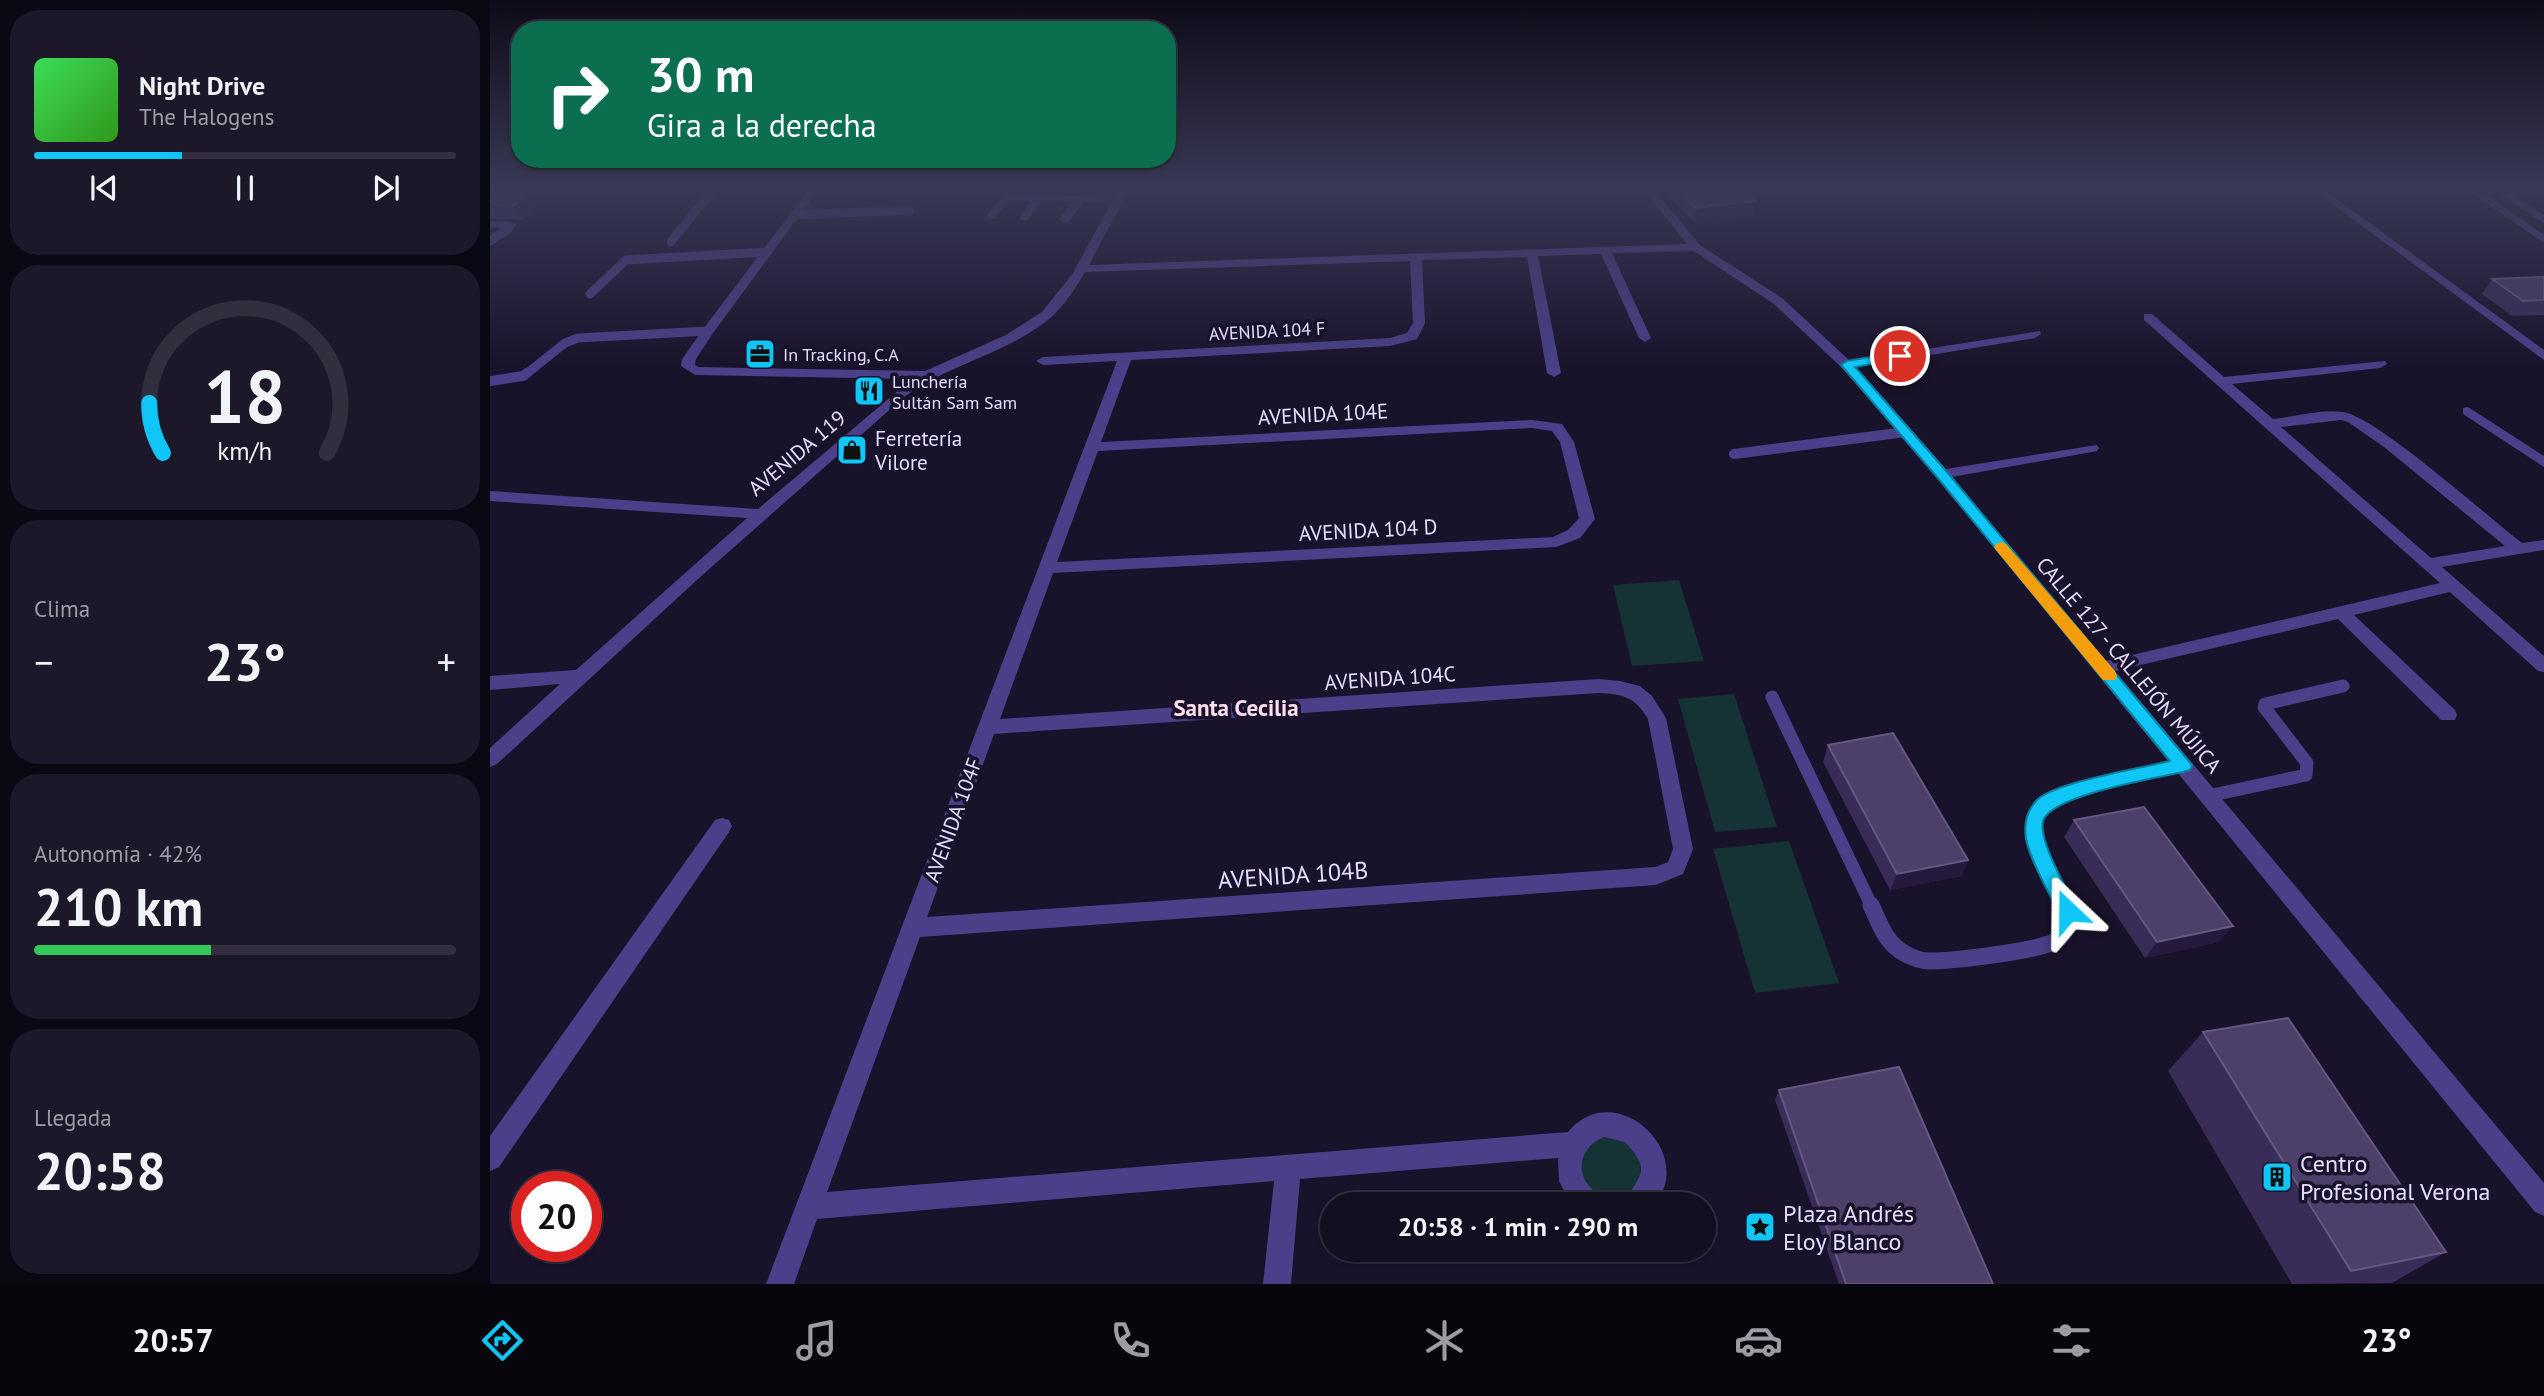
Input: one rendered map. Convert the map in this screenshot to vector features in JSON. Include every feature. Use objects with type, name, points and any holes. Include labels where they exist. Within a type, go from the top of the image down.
[{"type":"street","points":[[769,249],[708,331],[689,359],[688,366],[695,371],[928,375]]},
{"type":"street","name":"AVENIDA 119","points":[[490,759],[758,514],[911,384],[1010,338],[1038,320],[1063,296],[1091,249]]},
{"type":"street","points":[[1080,269],[1638,249]]},
{"type":"street","name":"CALLE 127 - CALLEJÓN MÚJICA","points":[[1699,249],[1778,301],[1847,365],[1942,474],[2544,1203]]},
{"type":"street","points":[[2398,249],[2544,356]]},
{"type":"street","points":[[1605,250],[1646,338]]},
{"type":"street","points":[[1532,254],[1554,373]]},
{"type":"street","name":"AVENIDA 104 F","points":[[1043,361],[1390,342],[1412,336],[1419,323],[1416,258]]},
{"type":"street","points":[[2148,317],[2544,666]]},
{"type":"street","points":[[1847,365],[2035,334]]},
{"type":"street","name":"AVENIDA 104F","points":[[780,1284],[1126,355]]},
{"type":"street","points":[[2221,381],[2380,364]]},
{"type":"street","points":[[2468,411],[2544,463]]},
{"type":"street","points":[[2269,424],[2341,416],[2353,419],[2389,444],[2517,548]]},
{"type":"street","name":"AVENIDA 104E","points":[[1091,447],[1532,424],[1557,428]]},
{"type":"street","name":"AVENIDA 104 D","points":[[1046,568],[1556,542],[1574,534],[1587,519],[1567,442],[1557,428]]},
{"type":"street","points":[[1942,474],[2092,449]]},
{"type":"street","points":[[490,496],[758,514]]},
{"type":"street","points":[[2426,564],[2544,545]]},
{"type":"street","points":[[2102,668],[2453,586]]},
{"type":"street","points":[[2342,612],[2448,715]]},
{"type":"street","points":[[490,683],[581,676]]},
{"type":"street","name":"AVENIDA 104C","points":[[987,727],[1599,686],[1629,687],[1648,703],[1657,718],[1683,849],[1676,867]]},
{"type":"street","points":[[490,1158],[722,826]]},
{"type":"street","name":"AVENIDA 104B","points":[[913,928],[1656,876],[1676,867]]},
{"type":"street","points":[[1579,1192],[1570,1174],[1574,1144],[1582,1134],[1605,1124],[1618,1125],[1641,1138],[1649,1149],[1654,1176],[1648,1192]]},
{"type":"street","points":[[808,1207],[1574,1144]]},
{"type":"street","points":[[1277,1284],[1288,1168]]},
{"type":"lane","points":[[590,294],[619,265],[631,259],[767,252]]},
{"type":"lane","points":[[490,381],[523,376],[565,343],[578,338],[708,331]]},
{"type":"lane","points":[[1734,454],[1906,432]]},
{"type":"lane","points":[[2208,796],[2306,775],[2306,763],[2264,708],[2264,704],[2343,686]]},
{"type":"lane","points":[[1772,697],[1888,940],[1901,953],[1916,959],[1929,961],[2029,947],[2057,940],[2067,927],[2068,911],[2036,842],[2034,820],[2045,804],[2069,792],[2183,765]]},
{"type":"green space","points":[[1679,580],[1704,661],[1632,666],[1613,585]]},
{"type":"green space","points":[[1734,694],[1777,827],[1715,832],[1678,699]]},
{"type":"green space","points":[[1789,841],[1839,983],[1755,993],[1713,849]]},
{"type":"green space","points":[[1607,1135],[1622,1139],[1632,1147],[1639,1158],[1641,1170],[1639,1182],[1633,1192],[1592,1192],[1572,1178],[1589,1144]]},
{"type":"building","points":[[2544,277],[2544,300],[2523,301],[2492,279]]},
{"type":"building","points":[[1893,733],[1968,860],[1897,874],[1828,745]]},
{"type":"building","points":[[2144,807],[2233,926],[2157,942],[2074,820]]},
{"type":"building","points":[[2288,1018],[2446,1252],[2351,1271],[2203,1032]]},
{"type":"building","points":[[1899,1067],[1993,1284],[1846,1284],[1779,1090]]},
{"type":"slow traffic","points":[[2001,547],[2109,676]]},
{"type":"place","name":"In Tracking, C.A","points":[[760,354]]},
{"type":"place","name":"Lunchería Sultán Sam Sam","points":[[869,391]]},
{"type":"place","name":"Ferretería Vilore","points":[[852,450]]},
{"type":"place","name":"Centro Profesional Verona","points":[[2277,1177]]},
{"type":"place","name":"Plaza Andrés Eloy Blanco","points":[[1760,1227]]},
{"type":"district","name":"Santa Cecilia","points":[[1236,707]]},
{"type":"route","points":[[1900,356],[1847,365],[1942,474],[2183,765],[2069,792],[2045,804],[2034,820],[2036,842],[2068,911]]}]
